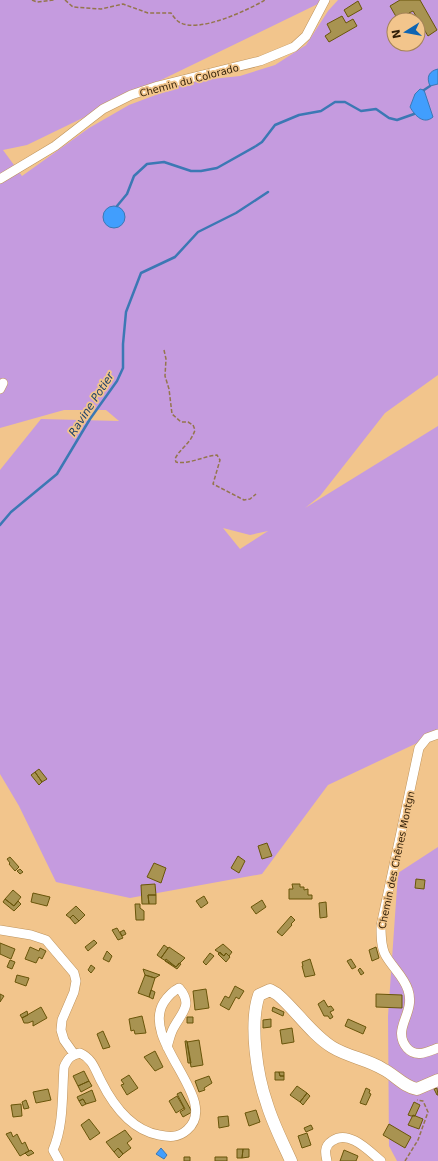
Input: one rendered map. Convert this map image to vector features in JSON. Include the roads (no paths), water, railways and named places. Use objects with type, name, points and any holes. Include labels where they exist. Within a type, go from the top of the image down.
[{"type":"main road","points":[[291,1161],[266,1104],[256,1057],[254,1021],[259,995],[270,990],[277,994],[333,1048],[345,1054],[367,1060],[384,1069],[407,1086],[417,1089],[438,1080]]},
{"type":"street","name":"Chemin du Colorado","points":[[0,179],[55,146],[104,109],[131,95],[158,86],[260,61],[294,47],[306,36],[325,0]]},
{"type":"street","name":"Chemin des Chênes Montgn","points":[[438,734],[427,738],[419,748],[380,926],[386,956],[404,982],[410,995],[409,1012],[400,1036],[411,1052],[415,1054],[438,1048]]},
{"type":"street","points":[[0,930],[31,935],[46,940],[74,973],[76,981],[74,992],[62,1020],[61,1030],[64,1040],[74,1054]]},
{"type":"street","points":[[59,1161],[53,1150],[60,1126],[64,1067],[67,1059],[74,1054],[80,1053],[90,1060],[110,1099],[124,1117],[150,1134],[177,1137],[188,1130],[194,1121],[196,1111],[190,1091],[167,1047],[162,1036],[158,1015],[165,1000],[174,990],[179,988],[185,995],[186,1009],[173,1028],[167,1047]]},
{"type":"street","points":[[327,1161],[325,1150],[328,1144],[333,1140],[344,1138],[358,1142],[381,1161]]},
{"type":"water","points":[[438,69],[438,84],[430,86],[428,77],[432,71]]},
{"type":"water","points":[[420,89],[424,90],[433,117],[430,119],[423,120],[414,113],[410,107],[415,94]]},
{"type":"water","points":[[114,206],[118,207],[124,213],[124,221],[118,227],[114,228],[110,227],[104,221],[103,217],[104,213],[110,207]]},
{"type":"water","points":[[161,1148],[167,1155],[164,1159],[156,1154]]},
{"type":"waterway","points":[[424,90],[430,86]]},
{"type":"waterway","points":[[117,206],[127,194],[134,176],[147,164],[164,162],[191,171],[217,168],[262,142],[275,125],[299,115],[321,111],[335,102],[345,102],[361,111],[376,109],[389,118],[397,120],[414,114]]},
{"type":"waterway","name":"Ravine Potier","points":[[0,525],[11,512],[57,474],[90,419],[117,381],[123,368],[123,344],[126,312],[141,273],[175,257],[198,232],[236,213],[268,192]]}]
